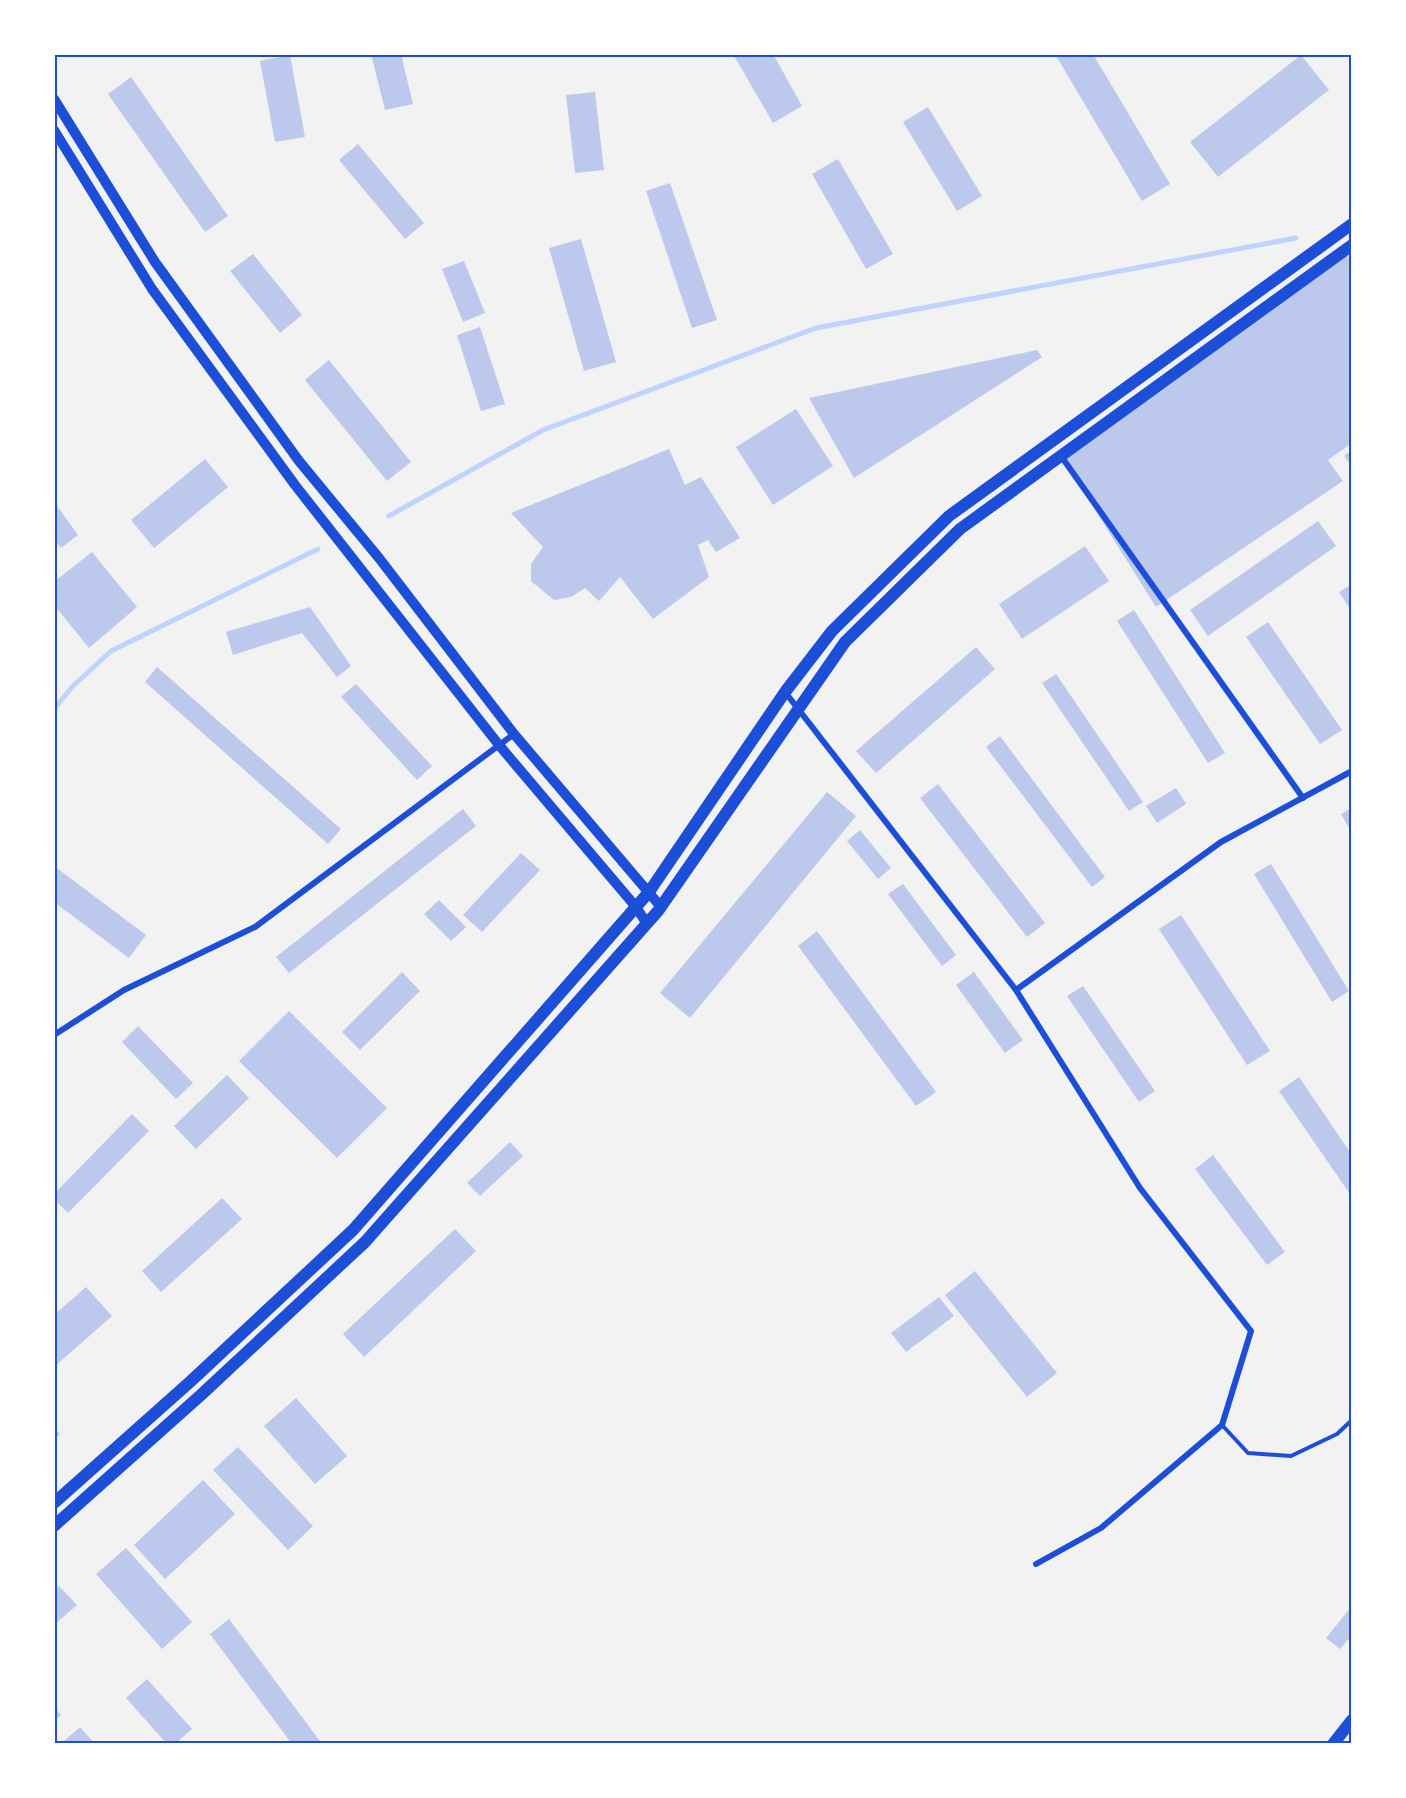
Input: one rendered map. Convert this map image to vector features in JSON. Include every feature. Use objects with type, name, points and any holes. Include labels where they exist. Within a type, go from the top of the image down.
[{"type":"main road","points":[[54,1503],[353,1230],[649,892],[785,692],[832,631],[949,516],[1352,224]]},
{"type":"main road","points":[[54,1526],[202,1394],[365,1242],[661,907],[845,642],[960,529],[1352,245]]},
{"type":"main road","points":[[1333,1744],[1352,1720]]},
{"type":"street","points":[[54,99],[154,262],[299,461],[355,529],[514,734],[661,907]]},
{"type":"street","points":[[54,130],[152,288],[321,518],[499,745],[636,907],[647,924]]},
{"type":"street","points":[[1061,456],[1303,798]]},
{"type":"street","points":[[785,692],[1016,990],[1140,1188],[1251,1331],[1222,1425],[1101,1528],[1036,1564]]},
{"type":"street","points":[[54,1035],[124,990],[255,927],[514,734]]},
{"type":"street","points":[[1016,990],[1221,842],[1352,771]]},
{"type":"lane","points":[[1222,1425],[1248,1453],[1291,1456],[1337,1434],[1352,1420]]},
{"type":"building","points":[[371,54],[401,54],[413,104],[385,110]]},
{"type":"building","points":[[733,54],[773,54],[802,106],[773,123]]},
{"type":"building","points":[[1055,54],[1093,54],[1170,184],[1142,201]]},
{"type":"building","points":[[290,55],[305,137],[275,142],[260,61]]},
{"type":"building","points":[[1301,55],[1329,90],[1218,177],[1190,142]]},
{"type":"building","points":[[131,77],[228,216],[205,232],[108,94]]},
{"type":"building","points":[[595,92],[604,170],[575,173],[566,95]]},
{"type":"building","points":[[928,107],[982,196],[957,211],[903,122]]},
{"type":"building","points":[[358,144],[424,223],[405,239],[339,160]]},
{"type":"building","points":[[838,159],[893,254],[866,269],[812,174]]},
{"type":"building","points":[[670,183],[717,320],[692,328],[646,191]]},
{"type":"building","points":[[581,239],[616,362],[584,371],[549,248]]},
{"type":"building","points":[[1344,251],[1352,262],[1352,443],[1328,460],[1343,481],[1156,607],[1061,456]]},
{"type":"building","points":[[253,254],[302,315],[280,333],[230,271]]},
{"type":"building","points":[[464,261],[485,313],[463,322],[442,269]]},
{"type":"building","points":[[480,327],[505,404],[481,411],[457,335]]},
{"type":"building","points":[[1037,350],[1042,357],[854,478],[809,398]]},
{"type":"building","points":[[329,360],[411,462],[387,481],[305,380]]},
{"type":"building","points":[[796,409],[833,466],[773,505],[736,447]]},
{"type":"building","points":[[669,449],[685,485],[701,477],[740,538],[716,552],[708,540],[698,545],[709,577],[653,619],[620,577],[599,601],[585,588],[571,597],[554,600],[531,581],[531,564],[543,547],[511,513]]},
{"type":"building","points":[[1352,450],[1352,466],[1344,456]]},
{"type":"building","points":[[205,459],[228,487],[154,548],[131,520]]},
{"type":"building","points":[[54,502],[78,535],[61,548],[54,539]]},
{"type":"building","points":[[1318,521],[1336,546],[1208,636],[1190,610]]},
{"type":"building","points":[[1085,546],[1109,581],[1022,639],[999,604]]},
{"type":"building","points":[[92,552],[137,607],[89,648],[54,605],[54,582]]},
{"type":"building","points":[[1352,584],[1352,612],[1339,592]]},
{"type":"building","points":[[310,607],[351,666],[337,677],[302,633],[233,655],[226,632]]},
{"type":"building","points":[[1134,610],[1225,753],[1208,763],[1117,621]]},
{"type":"building","points":[[1268,622],[1342,730],[1320,744],[1246,637]]},
{"type":"building","points":[[976,647],[995,669],[876,773],[856,751]]},
{"type":"building","points":[[157,667],[341,829],[328,844],[145,682]]},
{"type":"building","points":[[1056,674],[1143,802],[1129,811],[1042,683]]},
{"type":"building","points":[[356,684],[432,766],[417,780],[341,697]]},
{"type":"building","points":[[1000,736],[1105,877],[1092,887],[986,747]]},
{"type":"building","points":[[938,784],[1045,923],[1027,937],[920,798]]},
{"type":"building","points":[[1176,788],[1186,804],[1157,823],[1146,806]]},
{"type":"building","points":[[827,792],[856,816],[690,1018],[660,993]]},
{"type":"building","points":[[1352,808],[1352,833],[1341,814]]},
{"type":"building","points":[[463,809],[476,826],[289,973],[276,957]]},
{"type":"building","points":[[860,830],[891,868],[878,879],[847,841]]},
{"type":"building","points":[[521,853],[540,870],[482,932],[463,915]]},
{"type":"building","points":[[1271,864],[1349,991],[1332,1002],[1254,874]]},
{"type":"building","points":[[54,866],[146,935],[129,958],[54,902]]},
{"type":"building","points":[[903,884],[956,955],[942,966],[888,894]]},
{"type":"building","points":[[439,900],[466,927],[451,941],[424,914]]},
{"type":"building","points":[[1181,915],[1270,1051],[1247,1065],[1159,929]]},
{"type":"building","points":[[817,931],[936,1092],[916,1106],[798,946]]},
{"type":"building","points":[[402,972],[420,991],[360,1050],[342,1032]]},
{"type":"building","points":[[974,972],[1023,1040],[1005,1053],[956,985]]},
{"type":"building","points":[[1083,986],[1155,1091],[1139,1102],[1067,996]]},
{"type":"building","points":[[289,1011],[387,1108],[337,1158],[239,1061]]},
{"type":"building","points":[[138,1026],[193,1083],[176,1099],[122,1042]]},
{"type":"building","points":[[227,1075],[249,1098],[196,1149],[174,1126]]},
{"type":"building","points":[[1299,1077],[1352,1155],[1352,1197],[1279,1091]]},
{"type":"building","points":[[132,1114],[149,1131],[68,1213],[54,1199],[54,1194]]},
{"type":"building","points":[[510,1142],[523,1156],[480,1196],[467,1183]]},
{"type":"building","points":[[1213,1155],[1285,1252],[1267,1265],[1195,1169]]},
{"type":"building","points":[[222,1198],[242,1219],[161,1292],[142,1271]]},
{"type":"building","points":[[455,1229],[476,1251],[364,1357],[343,1334]]},
{"type":"building","points":[[975,1271],[1057,1373],[1027,1397],[945,1295]]},
{"type":"building","points":[[86,1287],[112,1316],[54,1367],[54,1315]]},
{"type":"building","points":[[939,1297],[954,1316],[906,1352],[891,1333]]},
{"type":"building","points":[[296,1398],[347,1456],[315,1484],[264,1426]]},
{"type":"building","points":[[54,1428],[60,1434],[54,1440]]},
{"type":"building","points":[[238,1447],[313,1526],[288,1550],[213,1470]]},
{"type":"building","points":[[203,1480],[235,1514],[165,1579],[134,1545]]},
{"type":"building","points":[[126,1548],[192,1622],[162,1649],[96,1574]]},
{"type":"building","points":[[59,1586],[77,1605],[54,1625],[54,1590]]},
{"type":"building","points":[[1352,1606],[1352,1635],[1340,1649],[1326,1638]]},
{"type":"building","points":[[229,1619],[322,1744],[292,1744],[210,1634]]},
{"type":"building","points":[[147,1679],[192,1729],[175,1744],[167,1744],[126,1698]]},
{"type":"building","points":[[54,1707],[61,1715],[54,1721]]},
{"type":"building","points":[[80,1727],[95,1744],[67,1744],[64,1741]]},
{"type":"waterway","points":[[389,516],[543,430],[816,328],[1296,238]]},
{"type":"waterway","points":[[54,709],[73,686],[111,651],[318,549]]}]
